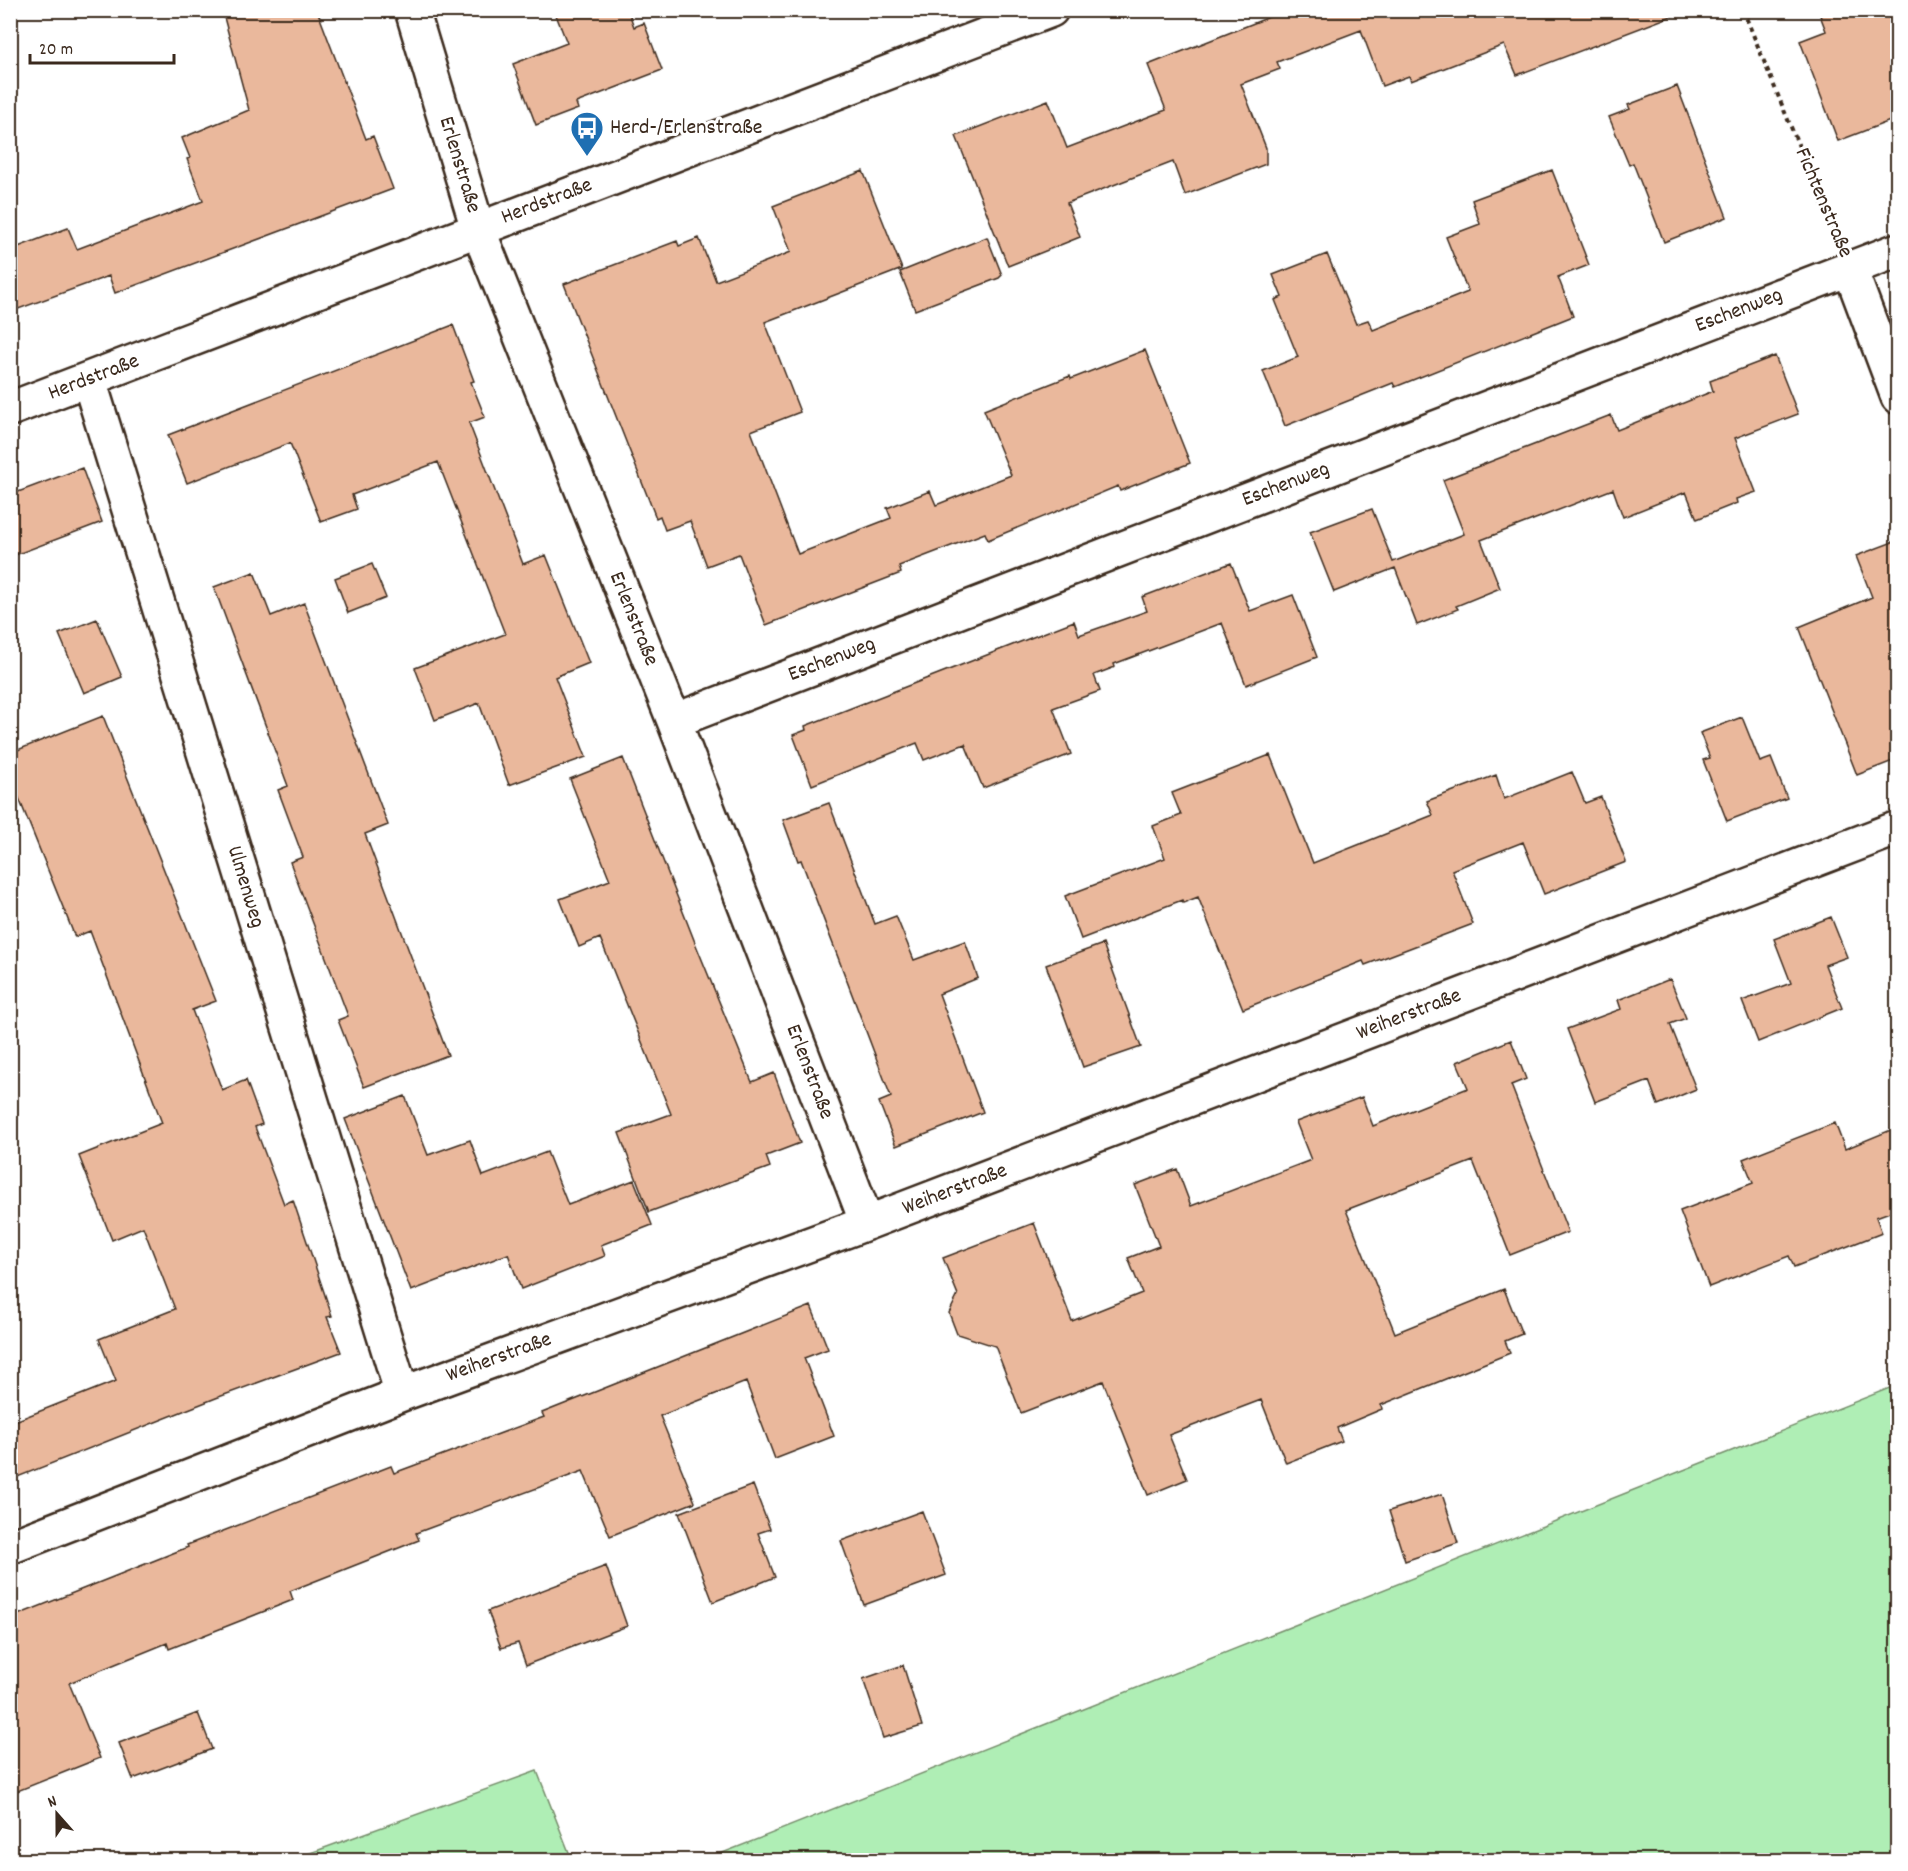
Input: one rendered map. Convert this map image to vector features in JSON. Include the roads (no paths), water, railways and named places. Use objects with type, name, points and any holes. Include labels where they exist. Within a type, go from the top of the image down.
[{"type":"street","name":"Erlenstraße","points":[[412,10],[478,229],[674,721],[867,1223]]},
{"type":"street","name":"Herdstraße","points":[[10,409],[1051,10]]},
{"type":"street","name":"Eschenweg","points":[[674,721],[1898,250]]},
{"type":"street","name":"Fichtenstraße","points":[[1850,268],[1898,397]]},
{"type":"street","name":"Ulmenweg","points":[[89,380],[402,1394]]},
{"type":"street","name":"Weiherstraße","points":[[10,1547],[402,1394],[867,1223],[1898,828]]},
{"type":"place","name":"Herd-/Erlenstraße","points":[[587,157]]}]
